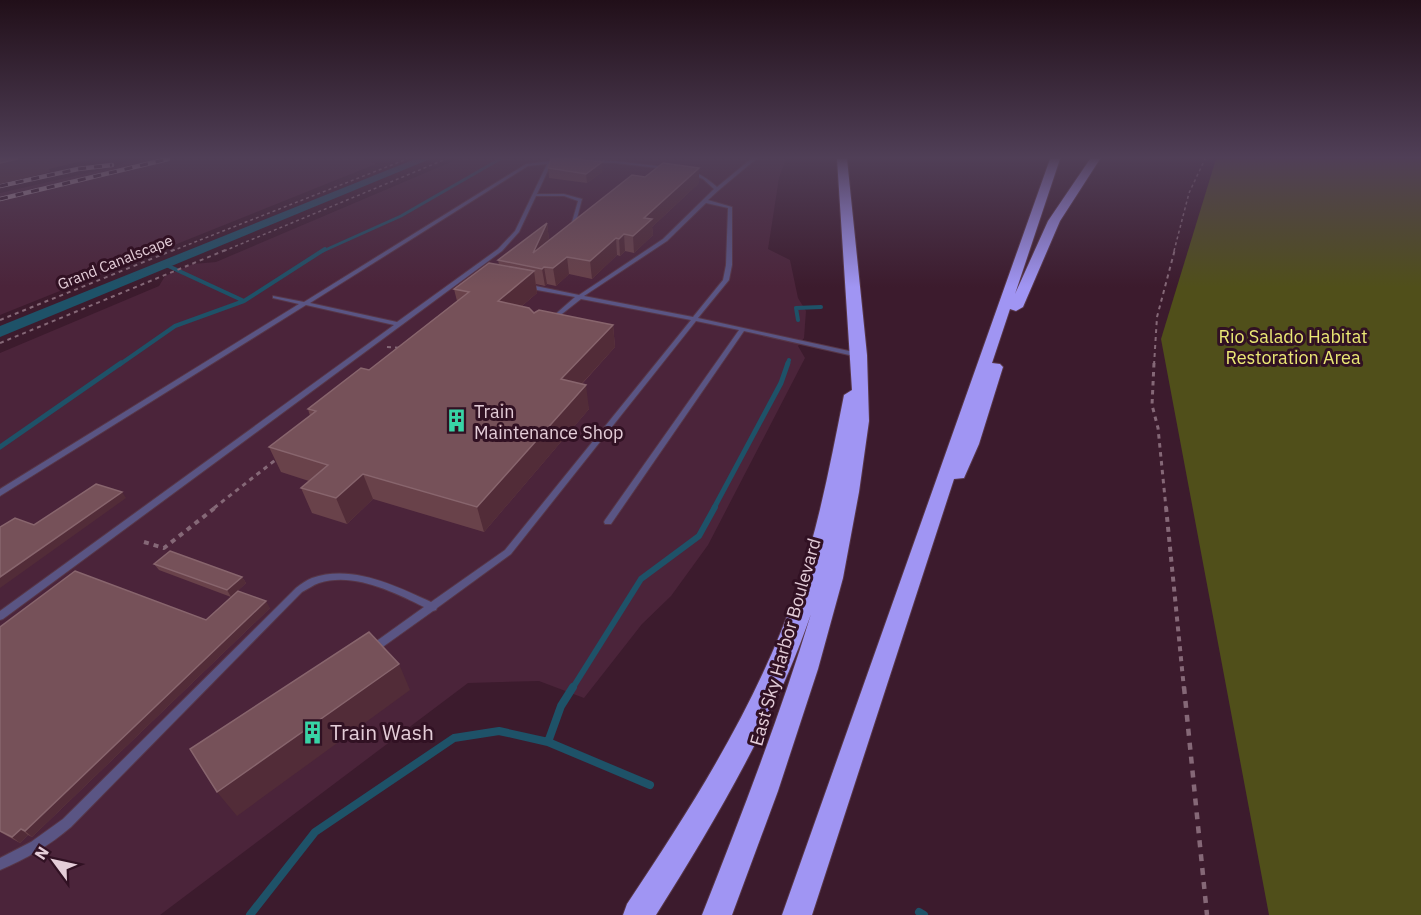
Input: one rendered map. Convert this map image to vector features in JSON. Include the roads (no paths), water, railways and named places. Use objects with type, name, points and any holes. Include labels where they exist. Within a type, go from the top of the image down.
[{"type":"highway","name":"East Sky Harbor Boulevard","points":[[717,915],[786,730],[832,578],[850,492],[861,421],[859,359],[846,202]]},
{"type":"highway","points":[[796,915],[922,552],[956,441],[1040,202]]},
{"type":"highway","points":[[922,552],[970,444],[1014,311],[1033,264],[1065,202]]},
{"type":"highway","points":[[638,915],[732,760],[794,629],[808,591],[828,521],[859,359]]},
{"type":"lane","points":[[0,493],[468,202]]},
{"type":"lane","points":[[0,616],[466,275],[513,238],[531,202]]},
{"type":"lane","points":[[572,230],[580,202]]},
{"type":"lane","points":[[547,324],[580,297],[665,240],[704,202]]},
{"type":"lane","points":[[364,656],[508,552],[726,280],[729,265],[730,206],[708,202]]},
{"type":"lane","points":[[466,275],[478,277]]},
{"type":"lane","points":[[513,284],[743,329],[859,359]]},
{"type":"lane","points":[[275,297],[398,324]]},
{"type":"lane","points":[[608,522],[743,329]]},
{"type":"lane","points":[[0,864],[44,843],[67,823],[299,590],[310,582],[338,576],[359,580],[394,591],[433,608]]},
{"type":"waterway","points":[[0,332],[320,202]]},
{"type":"waterway","points":[[323,251],[401,216],[426,202]]},
{"type":"waterway","points":[[244,301],[325,249]]},
{"type":"waterway","points":[[164,264],[244,301]]},
{"type":"waterway","points":[[119,365],[175,326],[244,301]]},
{"type":"waterway","points":[[798,320],[796,308],[821,307]]},
{"type":"waterway","points":[[787,365],[789,360]]},
{"type":"waterway","points":[[0,447],[121,363]]},
{"type":"waterway","points":[[714,508],[781,383],[788,363]]},
{"type":"waterway","points":[[572,689],[641,579],[699,536],[715,507]]},
{"type":"waterway","points":[[548,742],[561,706],[573,687]]},
{"type":"waterway","points":[[250,915],[315,832],[454,738],[499,731],[548,742]]},
{"type":"waterway","points":[[548,742],[650,785]]},
{"type":"waterway","points":[[919,912],[924,915]]},
{"type":"place","name":"Train Maintenance Shop","points":[[456,421]]},
{"type":"place","name":"Train Wash","points":[[312,732]]},
{"type":"park label","name":"Rio Salado Habitat Restoration Area","points":[[1293,346]]}]
